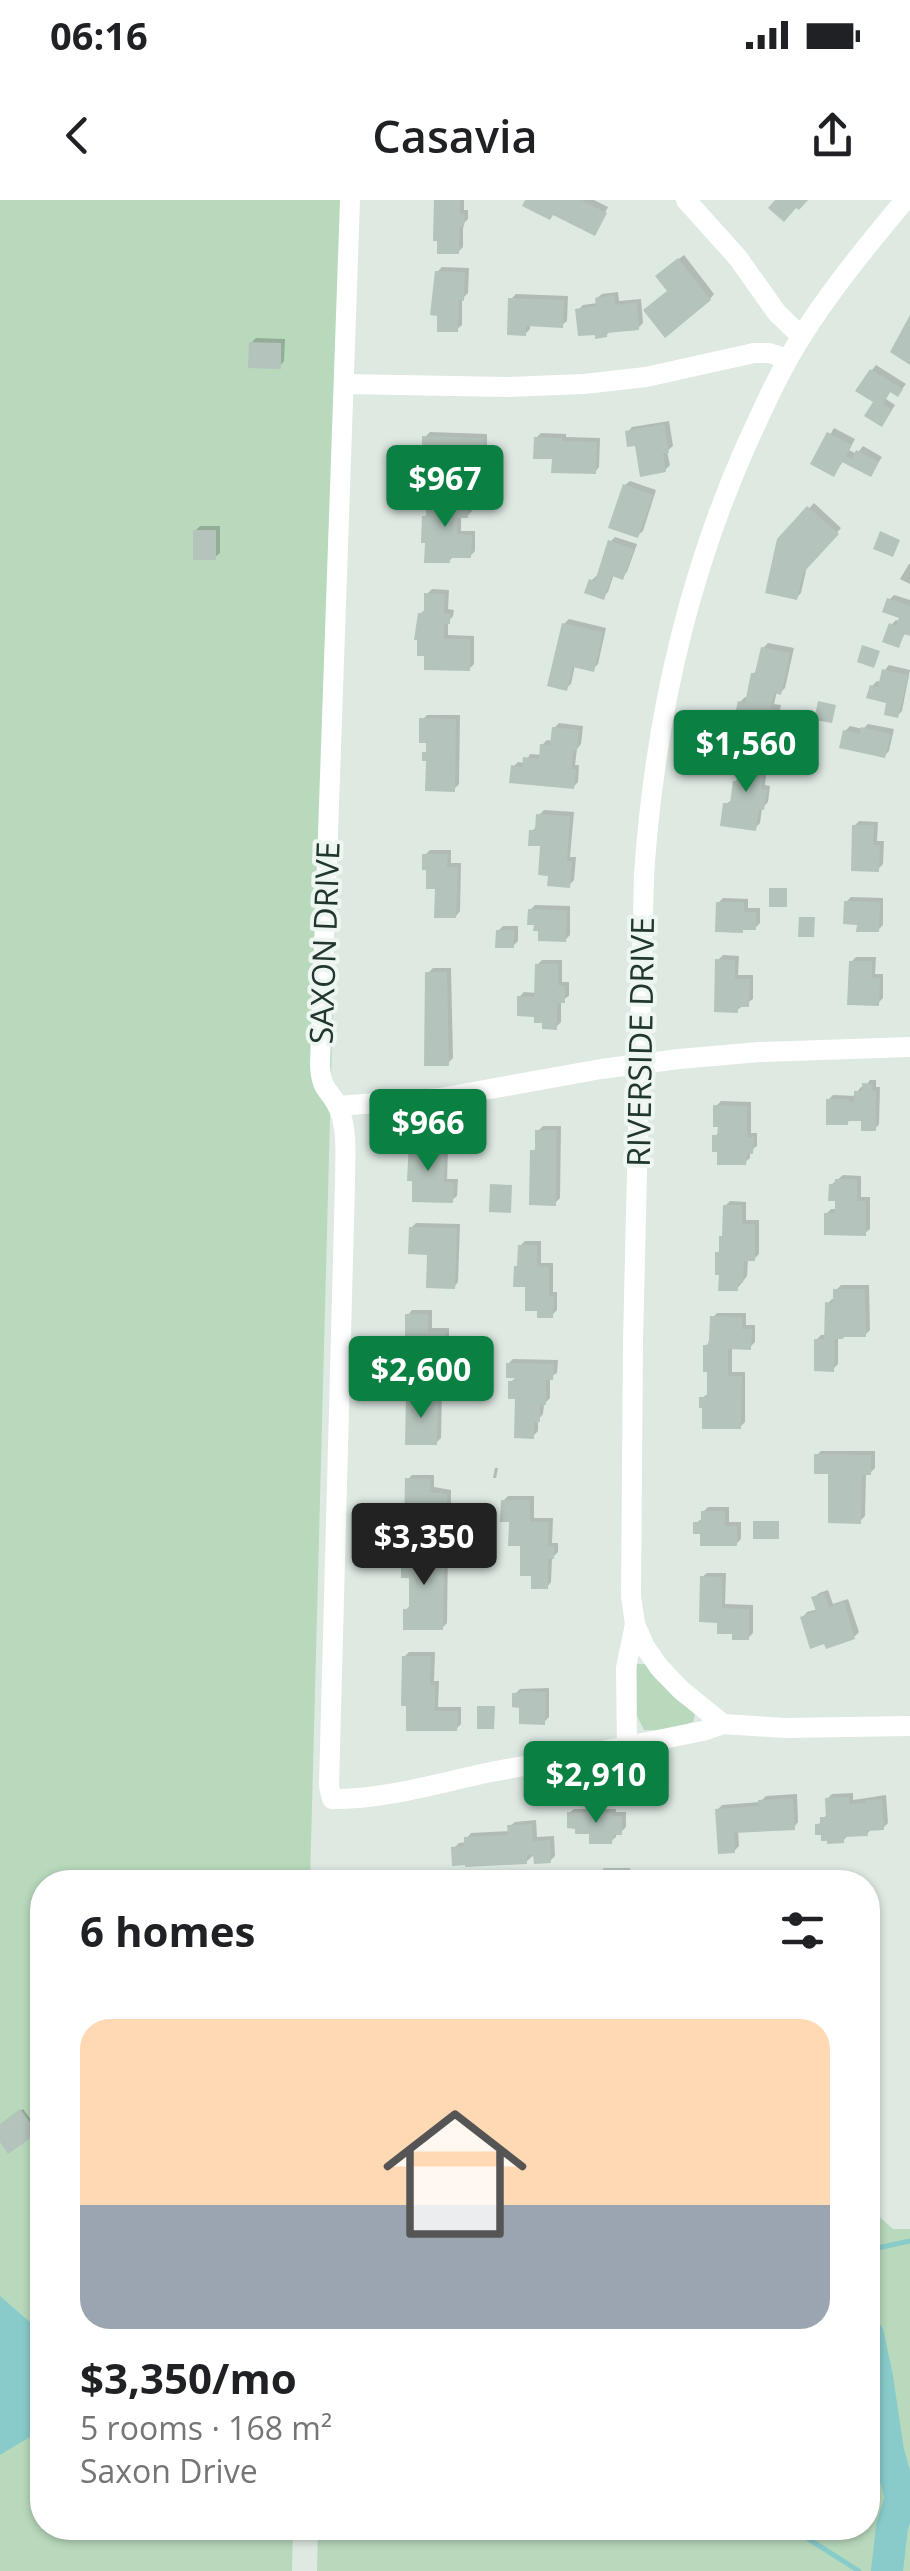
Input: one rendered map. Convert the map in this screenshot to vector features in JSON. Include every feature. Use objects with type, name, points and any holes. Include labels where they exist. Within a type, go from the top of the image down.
[{"type":"street","name":"SAXON DRIVE","points":[[350,200],[320,1064],[321,1080],[338,1106],[344,1131],[345,1183],[329,1786],[332,1800],[383,1796],[627,1746]]},
{"type":"street","points":[[686,200],[738,258],[778,313],[802,336]]},
{"type":"street","name":"RIVERSIDE DRIVE","points":[[724,1724],[659,1667],[635,1624],[631,1596],[648,814],[666,698],[685,616],[720,507],[788,358],[857,258],[906,200]]},
{"type":"street","points":[[345,384],[556,386],[646,377],[754,353],[788,358]]},
{"type":"street","points":[[338,1106],[440,1098],[641,1064],[759,1052],[910,1047]]},
{"type":"street","points":[[635,1624],[626,1668],[627,1746],[724,1724],[785,1728],[910,1726]]},
{"type":"green space","points":[[0,200],[354,200],[310,1870],[30,1870],[30,2540],[293,2540],[292,2571],[0,2571]]},
{"type":"green space","points":[[637,1664],[645,1664],[695,1714],[693,1722],[664,1731],[644,1730],[637,1716]]},
{"type":"green space","points":[[880,2217],[893,2229],[910,2229],[910,2571],[317,2571],[318,2540],[880,2540]]},
{"type":"water","points":[[0,2296],[30,2322],[30,2437],[0,2455]]},
{"type":"building","points":[[434,200],[460,200],[460,214],[465,214],[464,227],[460,227],[459,254],[437,254],[437,241],[433,241]]},
{"type":"building","points":[[525,200],[581,200],[607,213],[595,236],[553,215],[550,220],[522,206]]},
{"type":"building","points":[[775,200],[808,200],[784,222],[768,208]]},
{"type":"building","points":[[678,258],[711,300],[665,338],[643,310],[667,291],[655,276]]},
{"type":"building","points":[[435,271],[465,272],[458,332],[437,332],[437,316],[430,315]]},
{"type":"building","points":[[614,295],[615,305],[637,302],[639,330],[607,333],[607,337],[595,339],[595,335],[578,336],[575,309],[596,306],[595,298]]},
{"type":"building","points":[[508,298],[564,300],[563,328],[526,326],[526,336],[507,335]]},
{"type":"building","points":[[910,315],[910,365],[890,352]]},
{"type":"building","points":[[249,342],[281,343],[281,369],[248,368]]},
{"type":"building","points":[[870,369],[903,389],[898,397],[890,392],[883,404],[892,410],[882,427],[864,416],[873,402],[855,391]]},
{"type":"building","points":[[664,424],[669,453],[663,454],[666,472],[640,477],[635,446],[627,447],[625,431]]},
{"type":"building","points":[[827,432],[852,445],[846,456],[852,459],[856,450],[879,462],[871,477],[842,462],[834,477],[810,464]]},
{"type":"building","points":[[422,436],[484,438],[483,471],[422,470]]},
{"type":"building","points":[[534,437],[597,442],[596,474],[551,473],[552,459],[533,459]]},
{"type":"building","points":[[623,484],[653,495],[638,538],[608,528]]},
{"type":"building","points":[[426,497],[468,498],[468,518],[457,518],[457,534],[472,535],[471,558],[424,563],[425,543],[421,543]]},
{"type":"building","points":[[807,506],[839,534],[803,573],[797,600],[765,593],[777,539]]},
{"type":"building","points":[[193,530],[216,530],[216,560],[193,560]]},
{"type":"building","points":[[880,531],[900,540],[893,557],[873,549]]},
{"type":"building","points":[[608,540],[634,549],[623,580],[612,576],[604,600],[584,593],[589,579],[595,581]]},
{"type":"building","points":[[424,593],[445,594],[444,613],[450,614],[450,624],[444,624],[444,639],[470,639],[470,671],[424,670],[424,656],[417,656],[414,640],[418,613],[424,613]]},
{"type":"building","points":[[887,598],[910,606],[910,636],[904,634],[899,648],[882,642],[889,623],[896,626],[899,618],[882,612]]},
{"type":"building","points":[[562,623],[603,632],[594,672],[573,667],[567,691],[547,686]]},
{"type":"building","points":[[862,645],[880,651],[874,668],[857,662]]},
{"type":"building","points":[[761,647],[790,653],[781,695],[774,693],[771,708],[777,709],[773,731],[733,723],[738,701],[745,703]]},
{"type":"building","points":[[882,669],[908,675],[898,718],[884,715],[886,703],[866,698],[870,685],[878,687]]},
{"type":"building","points":[[818,701],[836,705],[832,723],[814,720]]},
{"type":"building","points":[[419,718],[456,719],[455,792],[425,791],[426,761],[422,761],[422,752],[426,752],[426,743],[419,743]]},
{"type":"building","points":[[552,727],[579,730],[572,762],[572,769],[576,769],[574,789],[509,783],[511,765],[522,767],[523,757],[539,759],[540,744],[550,745]]},
{"type":"building","points":[[861,727],[891,734],[885,758],[839,748],[843,730],[860,734]]},
{"type":"building","points":[[744,751],[766,754],[761,789],[767,790],[756,831],[720,826],[723,803],[730,803],[733,781],[742,771]]},
{"type":"building","points":[[536,814],[570,816],[570,888],[547,886],[548,876],[538,875],[540,846],[528,846]]},
{"type":"building","points":[[852,825],[874,825],[873,845],[880,845],[879,872],[851,871]]},
{"type":"building","points":[[422,854],[448,854],[447,867],[458,867],[456,918],[434,918],[435,889],[426,889]]},
{"type":"building","points":[[769,888],[787,888],[787,907],[769,907]]},
{"type":"building","points":[[844,901],[880,902],[879,932],[856,932],[857,925],[843,924]]},
{"type":"building","points":[[716,902],[744,902],[744,912],[756,912],[756,930],[715,932]]},
{"type":"building","points":[[528,909],[567,910],[566,942],[538,941],[534,925],[527,925]]},
{"type":"building","points":[[799,917],[815,917],[814,937],[798,937]]},
{"type":"building","points":[[496,930],[514,930],[514,948],[495,948]]},
{"type":"building","points":[[715,959],[735,960],[735,979],[750,979],[749,1007],[738,1007],[738,1013],[714,1012]]},
{"type":"building","points":[[849,961],[872,961],[872,978],[880,978],[879,1006],[847,1005]]},
{"type":"building","points":[[535,964],[558,964],[558,985],[565,986],[565,1003],[557,1003],[557,1030],[542,1029],[542,1023],[534,1023],[534,1017],[517,1016],[517,996],[534,997]]},
{"type":"building","points":[[425,972],[447,972],[449,1066],[424,1066]]},
{"type":"building","points":[[862,1083],[873,1084],[872,1091],[876,1091],[876,1131],[861,1131],[861,1121],[826,1125],[826,1099],[854,1102],[854,1091],[862,1091]]},
{"type":"building","points":[[713,1105],[747,1106],[747,1137],[754,1137],[753,1154],[747,1154],[746,1165],[717,1165],[717,1152],[712,1152],[712,1135],[717,1135],[718,1127],[713,1127]]},
{"type":"building","points":[[535,1130],[557,1130],[556,1206],[529,1205],[530,1150],[535,1150]]},
{"type":"building","points":[[409,1141],[436,1142],[435,1155],[444,1155],[444,1182],[454,1183],[453,1203],[412,1202],[412,1181],[407,1181]]},
{"type":"building","points":[[835,1179],[857,1179],[857,1201],[866,1201],[866,1236],[824,1235],[824,1213],[835,1213],[835,1201],[828,1201],[829,1184],[835,1184]]},
{"type":"building","points":[[490,1184],[512,1185],[511,1213],[489,1212]]},
{"type":"building","points":[[723,1205],[742,1205],[742,1224],[755,1224],[755,1261],[744,1261],[743,1283],[738,1283],[738,1291],[718,1291],[719,1275],[715,1275]]},
{"type":"building","points":[[409,1227],[457,1228],[455,1289],[426,1288],[427,1255],[408,1254]]},
{"type":"building","points":[[518,1245],[537,1245],[537,1266],[549,1267],[553,1318],[537,1318],[537,1311],[525,1311],[525,1287],[513,1287]]},
{"type":"building","points":[[833,1289],[865,1289],[866,1337],[835,1339],[834,1372],[814,1371],[814,1339],[824,1339],[825,1302],[833,1303]]},
{"type":"building","points":[[405,1314],[428,1314],[428,1332],[445,1332],[445,1361],[435,1361],[435,1371],[405,1371]]},
{"type":"building","points":[[710,1316],[742,1317],[742,1329],[752,1329],[751,1350],[728,1349],[728,1376],[742,1376],[741,1429],[702,1429],[699,1397],[707,1397],[703,1345],[708,1345]]},
{"type":"building","points":[[506,1363],[554,1364],[553,1380],[546,1380],[546,1405],[540,1405],[540,1422],[534,1422],[534,1439],[514,1438],[515,1399],[508,1399],[508,1381],[515,1378],[506,1378]]},
{"type":"building","points":[[406,1396],[438,1397],[437,1445],[405,1445]]},
{"type":"building","points":[[814,1454],[871,1455],[871,1475],[862,1475],[861,1524],[828,1523],[828,1474],[814,1474]]},
{"type":"building","points":[[405,1478],[430,1479],[430,1492],[447,1494],[447,1510],[434,1510],[434,1530],[404,1529]]},
{"type":"building","points":[[501,1500],[530,1500],[530,1522],[549,1522],[548,1546],[554,1546],[554,1559],[548,1559],[548,1589],[531,1589],[531,1576],[520,1576],[520,1546],[508,1546],[509,1522],[500,1522]]},
{"type":"building","points":[[701,1511],[725,1511],[725,1526],[737,1526],[737,1546],[700,1546],[700,1534],[693,1534],[693,1522],[701,1522]]},
{"type":"building","points":[[753,1521],[779,1521],[779,1539],[753,1539]]},
{"type":"building","points":[[401,1549],[445,1549],[443,1630],[403,1630],[403,1609],[409,1609],[409,1578],[401,1578]]},
{"type":"building","points":[[700,1576],[722,1577],[722,1608],[749,1609],[749,1640],[732,1640],[732,1634],[717,1634],[717,1623],[699,1622]]},
{"type":"building","points":[[824,1593],[829,1607],[844,1602],[855,1639],[826,1649],[824,1644],[810,1649],[800,1617],[816,1611],[811,1597]]},
{"type":"building","points":[[402,1656],[431,1656],[430,1685],[435,1685],[435,1711],[458,1711],[457,1731],[406,1731],[406,1706],[401,1706]]},
{"type":"building","points":[[546,1692],[545,1725],[519,1724],[519,1708],[512,1707],[512,1693]]},
{"type":"building","points":[[477,1706],[495,1706],[494,1729],[477,1729]]},
{"type":"building","points":[[849,1797],[849,1804],[882,1799],[884,1830],[867,1831],[868,1836],[844,1837],[844,1843],[821,1841],[821,1835],[815,1835],[815,1824],[820,1824],[820,1817],[826,1817],[825,1798]]},
{"type":"building","points":[[793,1798],[795,1830],[734,1833],[735,1853],[718,1854],[715,1809],[759,1806],[758,1800]]},
{"type":"building","points":[[567,1812],[622,1816],[622,1835],[613,1835],[612,1844],[589,1844],[589,1834],[575,1834],[575,1829],[567,1828]]},
{"type":"building","points":[[532,1824],[533,1841],[550,1840],[551,1863],[534,1864],[533,1855],[527,1855],[527,1864],[452,1866],[451,1847],[464,1846],[464,1837],[508,1835],[507,1825]]},
{"type":"building","points":[[20,2109],[30,2122],[30,2139],[8,2154],[0,2142],[0,2124]]},
{"type":"waterway","points":[[880,2247],[910,2241]]},
{"type":"waterway","points":[[880,2397],[888,2451],[901,2498],[892,2527],[887,2571]]},
{"type":"waterway","points":[[810,2540],[859,2571]]}]
